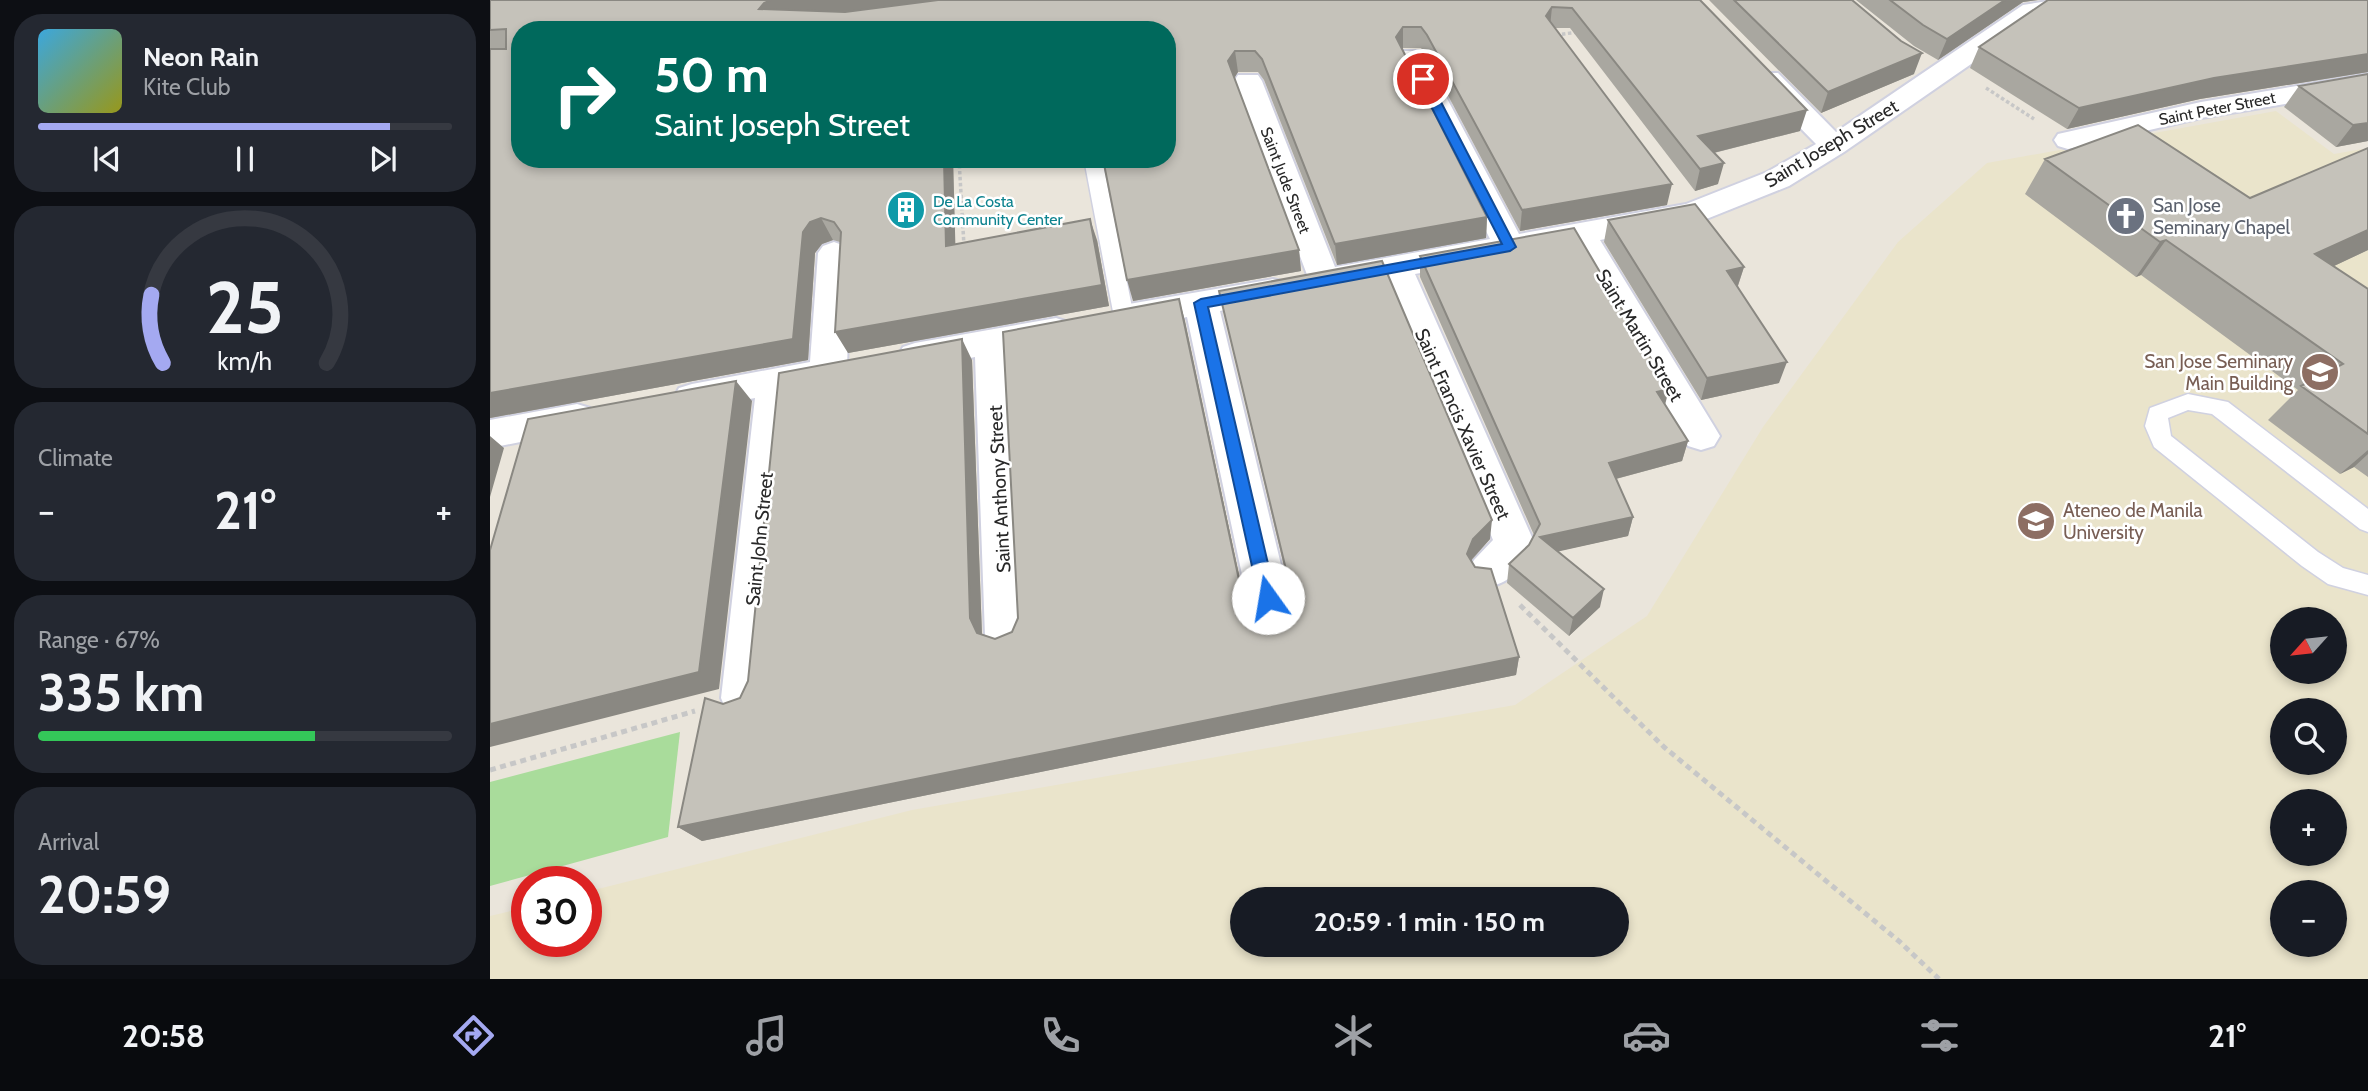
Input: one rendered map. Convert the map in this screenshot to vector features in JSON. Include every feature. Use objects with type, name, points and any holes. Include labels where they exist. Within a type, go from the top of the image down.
[{"type":"street","name":"Saint Joseph Street","points":[[669,401],[1693,213],[1779,179],[1834,146],[1936,68],[2028,5],[2119,0]]},
{"type":"street","points":[[1412,57],[1510,247]]},
{"type":"street","points":[[1748,58],[1834,146]]},
{"type":"street","name":"Saint Jude Street","points":[[1248,81],[1324,280]]},
{"type":"street","name":"Saint Peter Street","points":[[2068,140],[2201,110],[2368,82]]},
{"type":"street","points":[[1673,187],[1693,213]]},
{"type":"street","name":"Saint Martin Street","points":[[1580,233],[1701,436]]},
{"type":"street","points":[[834,253],[855,367]]},
{"type":"street","name":"Saint Francis Xavier Street","points":[[1395,267],[1515,544],[1488,572]]},
{"type":"street","points":[[1201,303],[1268,598]]},
{"type":"street","name":"Saint Anthony Street","points":[[992,342],[1006,636]]},
{"type":"street","name":"Saint John Street","points":[[743,698],[775,382]]},
{"type":"street","points":[[490,434],[526,443],[605,413]]},
{"type":"lane","points":[[1094,168],[1102,321]]},
{"type":"lane","points":[[2368,522],[2220,408],[2193,401],[2172,404],[2158,414],[2156,426],[2162,441],[2311,559],[2337,577],[2368,585]]},
{"type":"path","points":[[1936,68],[2068,140]]},
{"type":"path","points":[[960,168],[964,249]]},
{"type":"path","points":[[1488,572],[1664,747],[1900,942],[1940,979]]},
{"type":"shaded area","name":"Ateneo de Manila University","points":[[2276,111],[2334,154],[2368,148],[2368,979],[490,979],[490,916],[511,911],[511,957],[602,957],[602,888],[912,810],[1515,705],[1647,616],[1763,427],[1898,242],[1987,163]]},
{"type":"green space","points":[[680,732],[668,837],[563,866],[511,866],[511,880],[490,886],[490,782]]},
{"type":"building","points":[[490,0],[771,0],[759,9],[845,12],[938,0],[1700,0],[1807,110],[1698,136],[1724,163],[1700,169],[1572,8],[1552,7],[1546,16],[1672,184],[1522,210],[1427,35],[1421,27],[1403,27],[1396,37],[1487,217],[1335,244],[1262,59],[1255,51],[1235,51],[1228,61],[1299,250],[1127,280],[1105,168],[1176,168],[1176,21],[511,21],[511,168],[944,168],[946,246],[1090,219],[1102,285],[835,332],[841,232],[834,222],[821,218],[810,222],[803,232],[793,339],[490,393],[490,49],[506,49],[506,29],[490,30]]},
{"type":"building","points":[[1734,0],[1852,0],[1901,41],[1922,53],[1828,92]]},
{"type":"building","points":[[1890,0],[2005,0],[1947,39]]},
{"type":"building","points":[[2048,0],[2368,0],[2368,54],[2214,78],[2079,108],[1979,47]]},
{"type":"building","points":[[2368,74],[2368,123],[2353,125],[2299,86]]},
{"type":"building","points":[[2138,125],[2250,198],[2368,148],[2368,230],[2315,254],[2368,289],[2368,434],[2301,386],[2343,364],[2166,240],[2160,242],[2045,159]]},
{"type":"building","points":[[1695,204],[1744,267],[1727,271],[1787,362],[1707,378],[1608,220]]},
{"type":"building","points":[[1574,228],[1669,389],[1657,392],[1688,441],[1609,463],[1633,517],[1540,537],[1604,589],[1573,618],[1509,564],[1529,545],[1540,524],[1420,256]]},
{"type":"building","points":[[1382,261],[1492,520],[1473,539],[1467,554],[1475,567],[1491,569],[1519,657],[678,827],[705,698],[723,704],[740,698],[748,681],[779,373],[962,339],[970,618],[977,633],[995,639],[1012,632],[1018,618],[1003,332],[1179,299],[1239,580],[1247,595],[1264,600],[1281,593],[1288,578],[1219,291]]},
{"type":"building","points":[[736,381],[699,672],[490,724],[490,550],[528,419]]},
{"type":"place","name":"De La Costa Community Center","points":[[906,210]]},
{"type":"place","name":"San Jose Seminary Chapel","points":[[2126,216]]},
{"type":"place","name":"San Jose Seminary Main Building","points":[[2320,372]]},
{"type":"place","name":"Ateneo de Manila University","points":[[2036,521]]},
{"type":"route","points":[[1268,598],[1201,303],[1510,247],[1423,79]]}]
